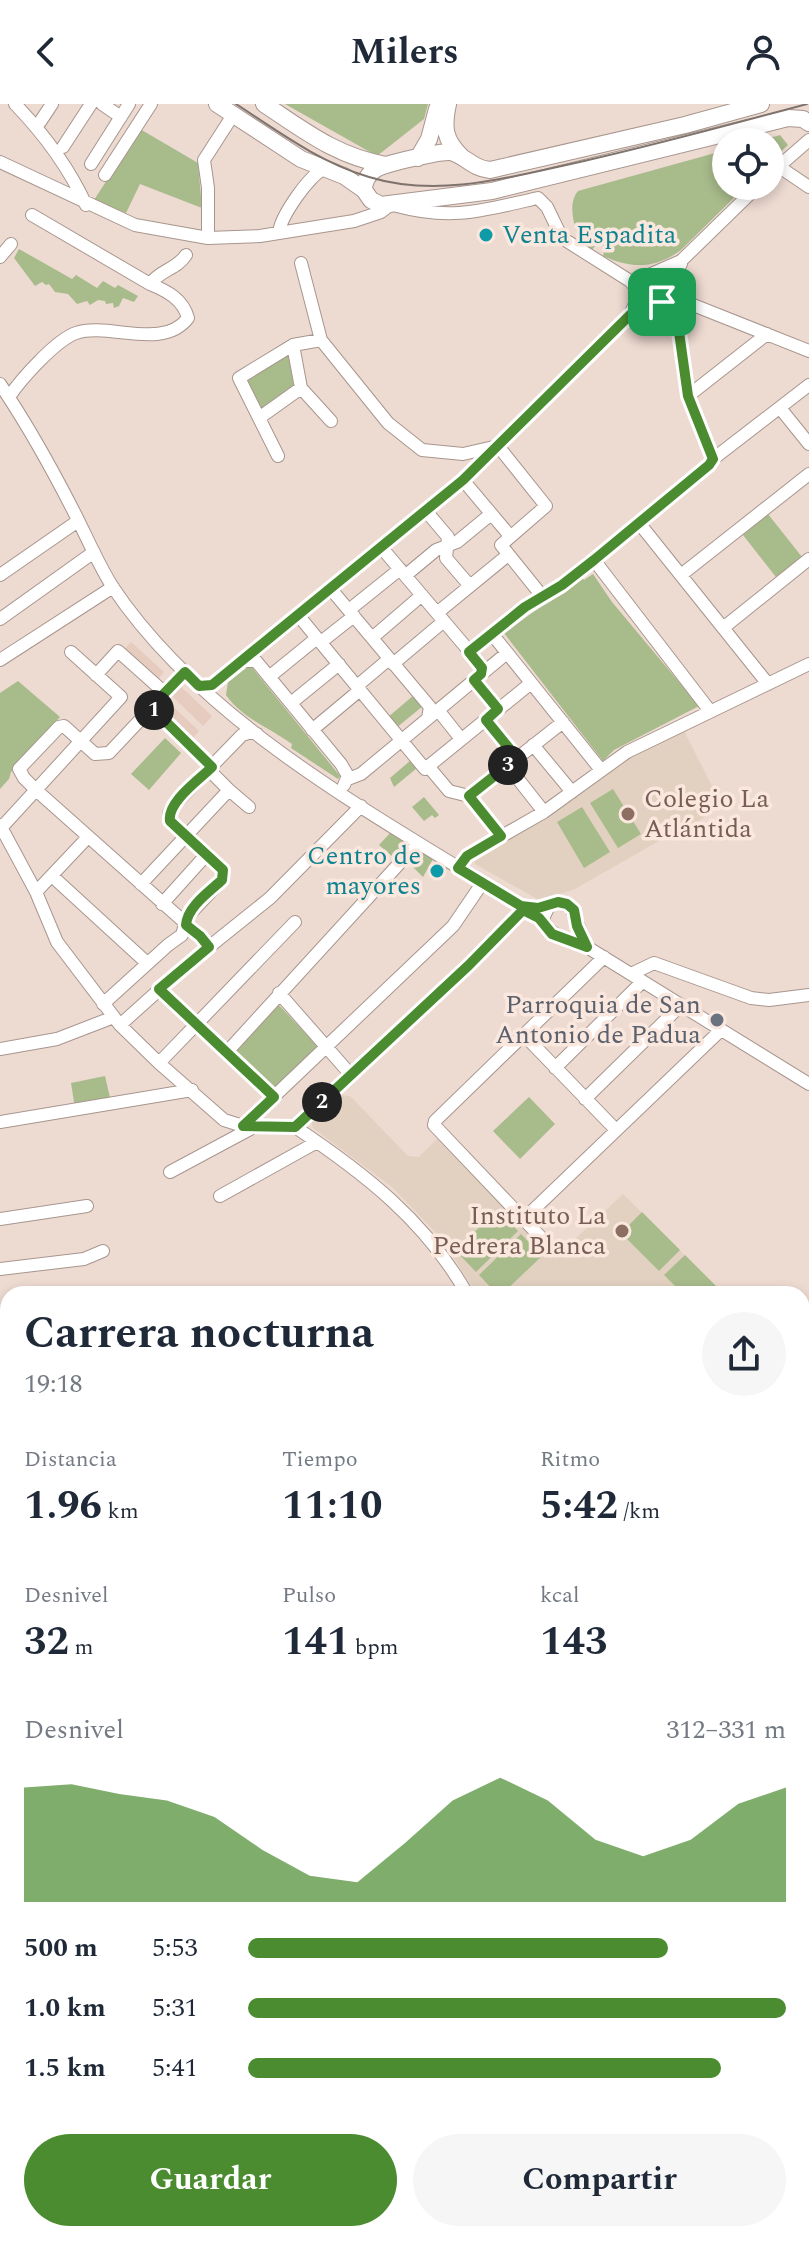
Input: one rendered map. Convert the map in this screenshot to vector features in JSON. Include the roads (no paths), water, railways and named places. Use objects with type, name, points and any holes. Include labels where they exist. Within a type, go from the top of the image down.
[{"type":"main road","points":[[217,104],[301,159],[344,176],[374,202],[390,204],[492,191],[788,118],[804,117]]},
{"type":"main road","points":[[264,104],[340,153],[386,165]]},
{"type":"main road","points":[[418,158],[429,139],[439,104]]},
{"type":"main road","points":[[447,197],[466,182],[469,168],[444,131],[448,104]]},
{"type":"main road","points":[[365,192],[368,177],[379,167],[443,152],[451,152],[481,169],[500,168],[761,104]]},
{"type":"street","points":[[15,104],[36,127],[78,187],[86,205]]},
{"type":"street","points":[[40,122],[52,104]]},
{"type":"street","points":[[63,147],[91,104]]},
{"type":"street","points":[[102,104],[121,117]]},
{"type":"street","points":[[91,164],[129,104]]},
{"type":"street","points":[[105,175],[151,104]]},
{"type":"street","points":[[208,238],[208,188],[204,160],[233,115]]},
{"type":"street","points":[[784,161],[804,143],[807,133],[804,117]]},
{"type":"street","points":[[0,162],[86,205],[135,225],[208,238],[249,237],[350,220],[381,212],[390,204],[438,215],[462,214],[538,198],[547,207],[562,238],[654,296],[809,351]]},
{"type":"street","points":[[279,233],[282,221],[311,177],[324,169]]},
{"type":"street","points":[[784,175],[809,187]]},
{"type":"street","points":[[350,220],[362,205],[365,192]]},
{"type":"street","points":[[199,686],[212,685],[467,477],[630,315],[654,296],[681,261],[744,200]]},
{"type":"street","points":[[9,397],[61,341],[74,334],[96,329],[151,334],[177,328],[185,321],[187,313],[170,292],[150,284],[32,215]]},
{"type":"street","points":[[0,257],[11,244]]},
{"type":"street","points":[[150,284],[158,274],[181,263],[186,255]]},
{"type":"street","points":[[681,261],[643,276],[679,332],[688,396],[713,459]]},
{"type":"street","points":[[301,263],[321,340],[365,397],[408,442],[422,450],[463,454],[498,446]]},
{"type":"street","points":[[654,296],[664,278],[656,273]]},
{"type":"street","points":[[688,396],[767,334]]},
{"type":"street","points":[[278,456],[239,378],[293,345],[321,340]]},
{"type":"street","points":[[293,345],[301,388],[331,421]]},
{"type":"street","points":[[0,384],[113,587],[185,672],[225,711],[258,735],[343,783],[357,803],[539,918],[552,934],[587,947],[809,1084]]},
{"type":"street","points":[[469,652],[594,560],[713,459],[809,385]]},
{"type":"street","points":[[259,418],[301,388]]},
{"type":"street","points":[[780,408],[809,444]]},
{"type":"street","points":[[312,730],[440,617],[546,506],[498,446]]},
{"type":"street","points":[[463,454],[472,461],[467,477]]},
{"type":"street","points":[[681,575],[809,474]]},
{"type":"street","points":[[467,477],[491,514],[506,545],[538,591],[537,601]]},
{"type":"street","points":[[426,511],[448,537],[446,558],[470,586]]},
{"type":"street","points":[[269,677],[403,572],[436,550],[457,542],[491,514]]},
{"type":"street","points":[[0,575],[78,521]]},
{"type":"street","points":[[639,523],[768,684]]},
{"type":"street","points":[[381,547],[481,665],[477,677]]},
{"type":"street","points":[[0,619],[94,552]]},
{"type":"street","points":[[723,628],[809,559]]},
{"type":"street","points":[[594,560],[710,711]]},
{"type":"street","points":[[0,660],[113,587]]},
{"type":"street","points":[[330,588],[433,714],[461,739]]},
{"type":"street","points":[[372,638],[422,595]]},
{"type":"street","points":[[298,615],[426,768],[449,791],[469,796],[501,836]]},
{"type":"street","points":[[492,634],[601,770]]},
{"type":"street","points":[[96,675],[118,651],[165,693]]},
{"type":"street","points":[[71,652],[121,697],[1,826],[36,892],[57,942],[117,1021],[224,1120],[249,1126],[295,1127],[360,1171],[403,1210],[439,1249],[462,1286]]},
{"type":"street","points":[[343,783],[358,776],[507,653]]},
{"type":"street","points":[[242,661],[256,661],[291,703],[346,770],[343,783]]},
{"type":"street","points":[[291,703],[339,664]]},
{"type":"street","points":[[458,868],[467,856],[544,812],[601,770],[651,739],[809,664]]},
{"type":"street","points":[[230,670],[222,681],[221,694],[233,715]]},
{"type":"street","points":[[185,672],[109,753],[95,754],[64,726],[53,731],[19,769],[36,790],[209,947]]},
{"type":"street","points":[[477,677],[498,709]]},
{"type":"street","points":[[426,768],[531,683]]},
{"type":"street","points":[[151,707],[249,807]]},
{"type":"street","points":[[486,720],[544,812]]},
{"type":"street","points":[[469,796],[563,722]]},
{"type":"street","points":[[103,1004],[182,935],[187,917],[222,880],[223,870],[170,821],[170,810],[244,733],[258,735]]},
{"type":"street","points":[[533,745],[572,792]]},
{"type":"street","points":[[141,884],[229,790]]},
{"type":"street","points":[[0,1049],[57,1039],[117,1021],[270,898],[357,803]]},
{"type":"street","points":[[36,892],[88,837]]},
{"type":"street","points":[[226,1053],[418,843]]},
{"type":"street","points":[[162,904],[207,854]]},
{"type":"street","points":[[52,876],[147,963]]},
{"type":"street","points":[[170,1172],[249,1126],[274,1097],[453,926],[483,882]]},
{"type":"street","points":[[295,1127],[522,908],[538,908],[558,902],[567,904],[574,910],[587,947]]},
{"type":"street","points":[[544,923],[544,914],[549,906]]},
{"type":"street","points":[[562,936],[570,932],[576,920]]},
{"type":"street","points":[[159,1063],[295,922]]},
{"type":"street","points":[[551,1248],[434,1125],[604,957]]},
{"type":"street","points":[[631,974],[654,963],[751,998],[769,1000],[809,995]]},
{"type":"street","points":[[555,1068],[642,982]]},
{"type":"street","points":[[159,989],[274,1097]]},
{"type":"street","points":[[279,993],[351,1075]]},
{"type":"street","points":[[585,1099],[680,1006]]},
{"type":"street","points":[[523,1217],[721,1030]]},
{"type":"street","points":[[524,1035],[616,1130]]},
{"type":"street","points":[[0,1122],[192,1090]]},
{"type":"street","points":[[220,1196],[317,1142]]},
{"type":"street","points":[[0,1219],[87,1206]]},
{"type":"street","points":[[0,1269],[84,1259],[103,1251]]},
{"type":"tram line","points":[[236,104],[300,145],[351,171],[396,183],[423,186],[477,183],[531,173],[807,104]]},
{"type":"place","name":"Venta Espadita","points":[[486,235]]},
{"type":"place","name":"Colegio La Atlántida","points":[[628,814]]},
{"type":"place","name":"Centro de mayores","points":[[437,871]]},
{"type":"place","name":"Parroquia de San Antonio de Padua","points":[[717,1020]]},
{"type":"place","name":"Instituto La Pedrera Blanca","points":[[622,1231]]}]
